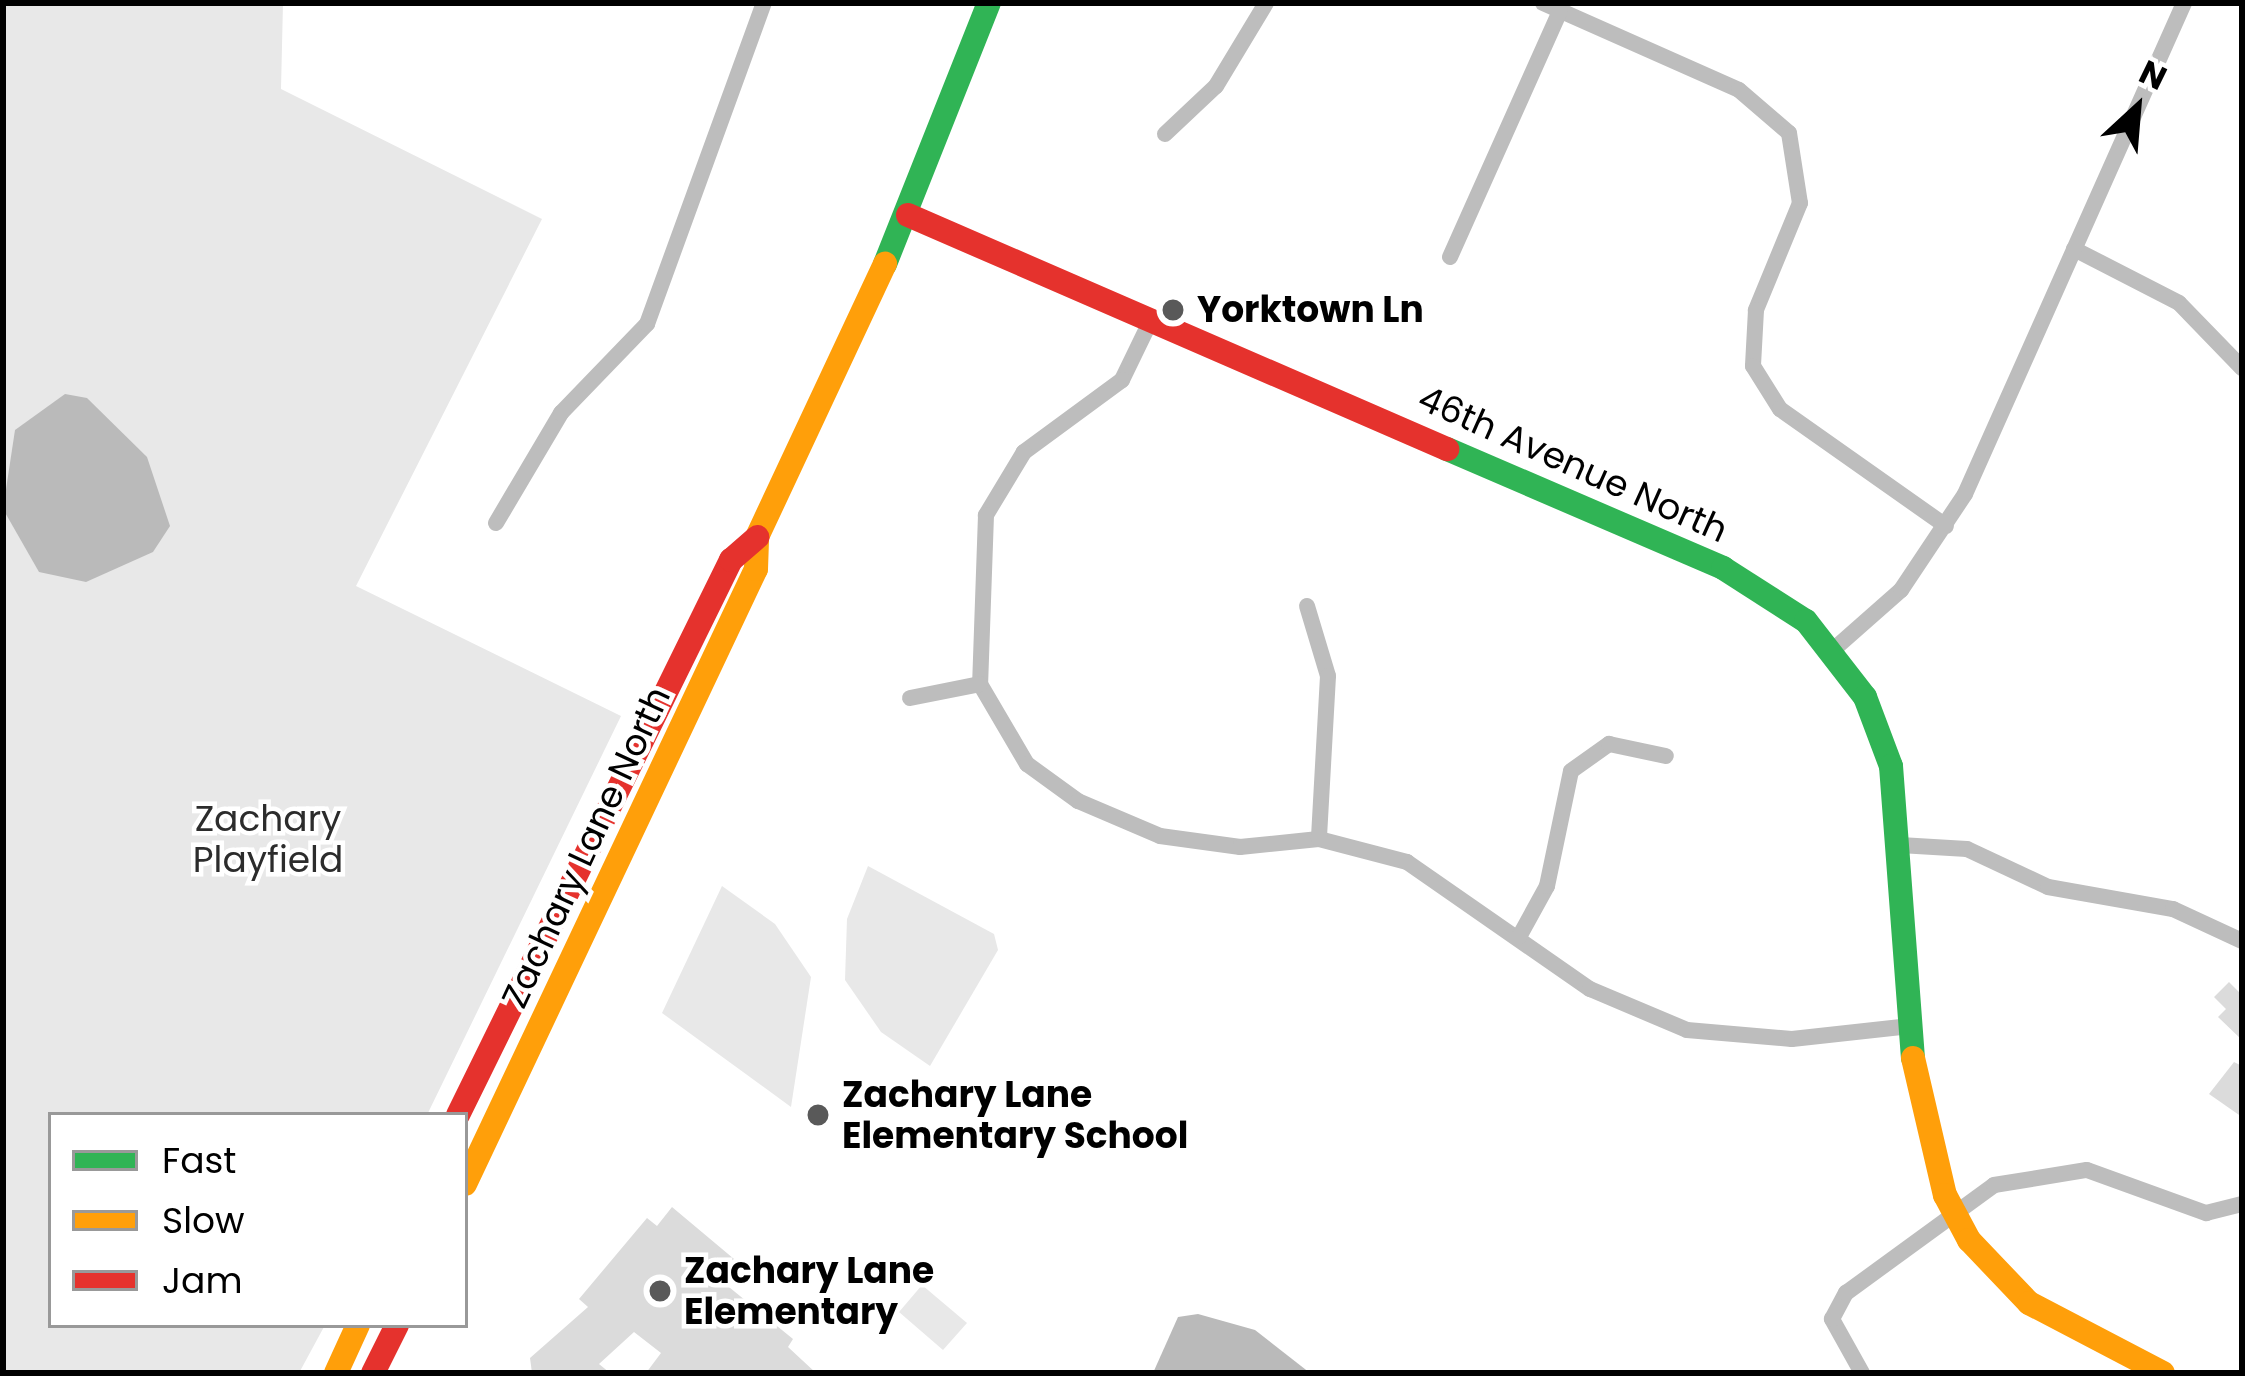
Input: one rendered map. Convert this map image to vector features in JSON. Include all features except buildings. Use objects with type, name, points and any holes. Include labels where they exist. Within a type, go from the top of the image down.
[{"type":"street","points":[[496,523],[561,412],[647,324],[764,3]]},
{"type":"street","name":"Zachary Lane North","points":[[468,1178],[756,569],[757,537],[908,214],[989,3]]},
{"type":"street","points":[[1165,134],[1216,86],[1266,3]]},
{"type":"street","points":[[1833,650],[1901,590],[1946,526],[2184,3]]},
{"type":"street","points":[[1450,257],[1552,7],[1766,105],[1789,134],[1801,182],[1750,334],[1764,391],[1946,526]]},
{"type":"street","name":"46th Avenue North","points":[[908,214],[1723,568],[1833,650],[1879,729],[1900,845],[1910,1027],[1926,1143],[1954,1214],[2029,1303],[2163,1373]]},
{"type":"street","points":[[2074,249],[2179,303],[2242,368]]},
{"type":"street","points":[[1151,320],[1122,380],[1024,452],[994,498],[980,547],[980,684],[1027,764],[1078,801],[1199,844],[1319,839],[1407,862],[1590,989],[1687,1030],[1792,1039],[1910,1027]]},
{"type":"street","name":"Zachary Lane North","points":[[459,1112],[731,560],[757,537]]},
{"type":"street","points":[[1307,605],[1328,676],[1319,839]]},
{"type":"street","points":[[910,698],[980,684]]},
{"type":"street","points":[[1519,938],[1547,886],[1571,771],[1609,744],[1666,756]]},
{"type":"street","points":[[1900,845],[1967,849],[2048,887],[2173,909],[2242,940]]},
{"type":"street","points":[[1862,1373],[1832,1319],[1846,1292],[1994,1185],[2056,1168],[2206,1213],[2242,1204]]},
{"type":"street","points":[[335,1373],[357,1328]]},
{"type":"street","points":[[373,1373],[396,1328]]},
{"type":"green space","name":"Zachary Playfield","points":[[3,3],[283,3],[281,89],[542,219],[356,586],[621,716],[428,1112],[48,1112],[48,1328],[323,1328],[299,1373],[3,1373]]},
{"type":"green space","points":[[868,866],[994,934],[998,950],[930,1066],[881,1032],[845,980],[847,919]]},
{"type":"green space","points":[[722,886],[775,924],[811,977],[791,1107],[662,1013]]},
{"type":"green space","points":[[922,1285],[967,1323],[943,1350],[899,1312]]},
{"type":"shaded area","points":[[65,394],[87,398],[147,457],[170,526],[153,552],[86,582],[39,572],[3,509],[15,430]]},
{"type":"shaded area","points":[[1198,1314],[1255,1330],[1310,1373],[1153,1373],[1178,1317]]},
{"type":"traffic: fast","points":[[885,264],[989,3]]},
{"type":"traffic: fast","points":[[1447,449],[1723,568],[1806,621],[1865,697],[1891,766],[1913,1058]]},
{"type":"traffic: slow","points":[[468,1178],[756,569],[757,537],[885,264]]},
{"type":"traffic: slow","points":[[1913,1058],[1945,1195],[1969,1240],[2029,1303],[2163,1373]]},
{"type":"traffic: slow","points":[[336,1373],[357,1328]]},
{"type":"traffic: jam","points":[[908,215],[1447,449]]},
{"type":"traffic: jam","points":[[459,1112],[731,560],[757,537]]},
{"type":"traffic: jam","points":[[373,1373],[396,1328]]},
{"type":"place","name":"Yorktown Ln","points":[[1173,310]]},
{"type":"place","name":"Zachary Lane Elementary School","points":[[818,1115]]},
{"type":"place","name":"Zachary Lane Elementary","points":[[660,1291]]}]
